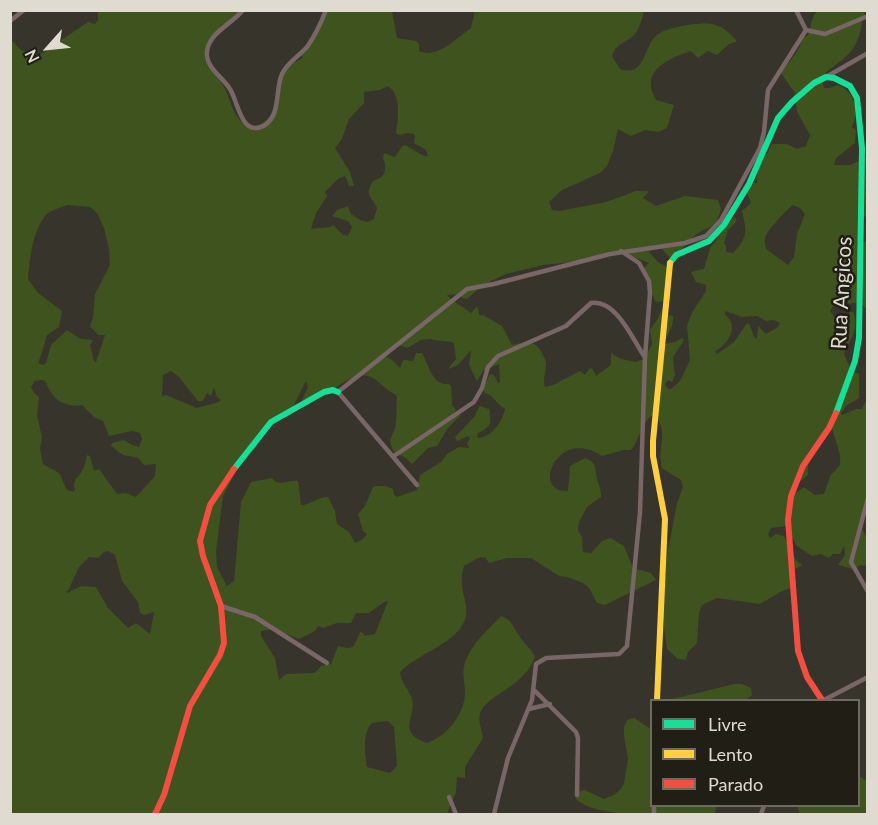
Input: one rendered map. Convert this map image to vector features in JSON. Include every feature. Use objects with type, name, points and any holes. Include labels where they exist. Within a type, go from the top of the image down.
[{"type":"street","points":[[10,21],[24,10]]},
{"type":"street","points":[[243,10],[218,32],[208,47],[207,54],[211,68],[232,91],[241,118],[246,124],[258,128],[273,117],[283,72],[308,45],[326,10]]},
{"type":"street","points":[[796,10],[806,30]]},
{"type":"street","points":[[806,30],[825,34],[867,16]]},
{"type":"street","points":[[338,392],[467,289],[620,251],[685,243],[706,236],[734,198],[763,140],[766,96],[769,86],[806,30]]},
{"type":"street","points":[[657,699],[665,519],[653,456],[653,441],[669,269],[672,258],[708,241],[724,225],[749,184],[781,114],[814,83],[867,52]]},
{"type":"street","name":"Rua Angicos","points":[[822,699],[807,676],[798,651],[788,520],[791,496],[803,466],[829,428],[841,404],[855,361],[861,301],[865,150],[854,91],[834,78],[826,77]]},
{"type":"street","points":[[494,814],[508,758],[529,709],[534,690],[536,664],[546,657],[619,654],[627,646],[640,512],[645,357],[650,293],[649,281],[639,263],[620,251]]},
{"type":"street","points":[[394,456],[474,402],[482,388],[489,367],[498,356],[566,326],[591,303],[603,303],[614,310],[645,357]]},
{"type":"street","points":[[155,814],[164,795],[190,706],[220,655],[224,630],[221,606],[200,541],[204,521],[227,478],[271,422],[324,392],[333,390],[338,392],[417,485]]},
{"type":"street","points":[[867,498],[851,562],[867,592]]},
{"type":"street","points":[[221,606],[255,617],[327,663]]},
{"type":"street","points":[[825,699],[867,677]]},
{"type":"street","points":[[534,690],[571,726],[578,738],[577,795]]},
{"type":"street","points":[[529,709],[550,704]]},
{"type":"street","points":[[449,797],[456,814]]},
{"type":"green space","points":[[818,10],[866,11],[855,46],[821,77],[824,88],[838,85],[844,88],[852,97],[856,108],[852,127],[856,130],[855,143],[836,158],[834,165],[850,165],[867,158],[867,215],[863,218],[863,242],[867,242],[867,310],[860,302],[848,304],[848,299],[834,305],[830,311],[837,321],[837,326],[841,325],[850,312],[853,312],[855,318],[853,334],[844,354],[851,370],[859,374],[859,398],[846,406],[842,415],[862,409],[867,398],[868,498],[864,505],[861,527],[867,538],[867,566],[860,565],[853,569],[838,565],[845,555],[844,546],[840,554],[833,554],[829,558],[821,554],[812,556],[797,546],[786,526],[771,528],[768,534],[770,538],[776,534],[784,536],[796,560],[802,565],[795,569],[793,587],[760,604],[717,598],[702,605],[699,613],[697,643],[688,652],[686,660],[678,659],[667,649],[663,620],[666,561],[677,503],[683,487],[681,480],[662,468],[660,453],[662,430],[655,414],[646,421],[631,450],[602,456],[586,449],[572,449],[561,455],[554,463],[550,473],[551,483],[557,489],[568,491],[570,466],[585,458],[592,462],[601,497],[587,507],[579,522],[578,530],[582,537],[583,552],[591,553],[602,541],[610,538],[624,546],[633,568],[651,573],[656,580],[605,605],[597,603],[589,588],[583,583],[559,576],[531,558],[507,558],[489,563],[485,557],[478,558],[464,566],[462,574],[466,616],[462,625],[448,640],[400,672],[412,699],[410,729],[417,739],[427,743],[448,730],[454,723],[464,700],[463,672],[466,660],[477,642],[501,616],[510,622],[535,657],[523,676],[483,708],[479,720],[483,738],[465,767],[465,778],[457,777],[456,792],[447,814],[11,814],[10,37],[23,51],[41,54],[88,22],[95,24],[98,20],[98,11],[241,11],[210,43],[205,59],[208,67],[223,85],[239,119],[246,125],[256,127],[272,112],[284,74],[291,65],[303,58],[301,55],[325,11],[392,11],[397,38],[416,41],[419,44],[419,51],[426,53],[440,50],[471,28],[475,11],[644,11],[636,32],[619,46],[612,56],[620,69],[628,71],[639,65],[652,40],[662,32],[676,27],[700,24],[712,24],[722,28],[736,42],[729,44],[717,55],[708,51],[698,58],[691,51],[664,63],[654,73],[651,88],[656,100],[674,105],[667,128],[658,132],[645,130],[631,136],[618,129],[607,166],[600,173],[562,190],[549,202],[552,210],[559,211],[606,202],[636,191],[649,191],[643,198],[656,206],[685,196],[718,200],[721,208],[713,225],[697,234],[674,256],[670,258],[661,248],[648,251],[658,262],[673,270],[671,300],[655,301],[643,269],[649,263],[623,253],[610,251],[601,259],[543,265],[506,274],[483,285],[467,299],[462,298],[459,294],[447,295],[471,313],[477,306],[480,316],[483,315],[502,326],[512,345],[525,343],[536,345],[546,362],[545,387],[580,371],[585,375],[592,368],[596,376],[611,365],[611,353],[621,359],[636,362],[644,359],[652,344],[650,330],[664,305],[667,315],[673,316],[673,320],[664,344],[682,338],[684,340],[673,357],[675,375],[672,382],[668,380],[665,384],[668,389],[671,389],[680,381],[690,360],[687,325],[706,291],[706,285],[696,282],[691,272],[704,269],[710,248],[719,237],[716,235],[702,238],[722,219],[725,225],[735,217],[736,222],[728,230],[724,243],[726,252],[733,253],[745,234],[742,211],[751,203],[746,191],[752,183],[757,183],[760,167],[772,144],[787,144],[797,149],[806,146],[810,135],[797,112],[796,103],[792,100],[795,93],[781,73],[808,35],[813,17]],"holes":[[[388,86],[397,102],[396,133],[398,135],[414,134],[414,143],[426,150],[428,156],[405,145],[395,157],[384,153],[384,172],[380,178],[373,181],[369,190],[369,195],[377,208],[374,219],[368,222],[360,220],[351,214],[348,206],[337,210],[332,216],[348,221],[352,227],[348,236],[343,235],[333,225],[311,229],[316,213],[327,196],[325,192],[338,179],[345,176],[349,186],[354,186],[350,172],[335,148],[342,139],[349,119],[364,103],[364,92],[380,90]],[[68,205],[90,207],[97,213],[104,228],[110,265],[95,294],[90,326],[98,335],[105,335],[96,362],[90,345],[93,340],[81,339],[67,330],[51,345],[46,363],[43,365],[38,363],[47,335],[59,327],[62,311],[37,292],[28,279],[35,237],[41,222],[53,210]],[[793,205],[805,214],[797,234],[794,257],[788,265],[766,249],[765,244],[766,235]],[[725,311],[742,317],[757,316],[766,321],[774,320],[780,323],[778,327],[766,334],[758,326],[757,339],[747,323],[734,342],[717,354],[715,351],[722,347],[732,331],[731,322]],[[431,339],[454,343],[456,359],[448,369],[458,365],[471,350],[469,365],[477,381],[483,371],[499,364],[500,382],[498,383],[494,375],[490,374],[483,390],[505,409],[502,419],[492,432],[478,438],[477,434],[488,427],[490,419],[489,409],[479,406],[475,416],[455,437],[457,441],[468,436],[469,448],[459,447],[420,475],[417,490],[397,497],[393,489],[383,486],[373,487],[365,506],[358,514],[363,531],[367,534],[355,543],[349,532],[337,524],[335,511],[328,497],[301,505],[298,481],[281,483],[272,478],[251,482],[241,502],[234,581],[227,586],[217,567],[216,551],[223,496],[245,454],[254,450],[273,422],[293,407],[306,381],[308,387],[302,400],[304,403],[321,397],[352,378],[360,376],[371,377],[395,394],[397,398],[396,423],[390,440],[394,452],[412,464],[428,448],[437,446],[448,428],[461,415],[454,414],[456,410],[452,405],[451,386],[435,378],[422,353],[416,353],[413,361],[403,360],[400,368],[384,356],[399,345],[407,348],[421,340]],[[171,371],[178,376],[198,401],[203,401],[207,393],[211,396],[214,388],[217,397],[221,400],[197,408],[166,395],[162,396],[163,375]],[[35,381],[45,381],[59,400],[69,405],[82,405],[94,417],[103,421],[109,436],[132,431],[140,433],[142,439],[139,447],[124,440],[112,443],[111,446],[123,455],[138,458],[144,465],[156,464],[155,476],[136,497],[126,493],[117,494],[99,469],[94,471],[90,456],[87,455],[83,469],[75,482],[75,490],[73,492],[67,490],[59,473],[43,464],[40,449],[42,438],[37,415],[39,397],[31,387]],[[832,425],[840,455],[840,465],[830,476],[824,494],[815,495],[804,487],[796,493],[798,483],[808,475],[809,461],[819,442]],[[108,551],[115,555],[122,581],[138,602],[140,613],[144,615],[154,612],[150,634],[136,623],[128,628],[108,608],[96,587],[81,586],[67,593],[79,567],[89,557],[98,558]],[[388,601],[375,634],[365,636],[361,631],[353,647],[338,646],[331,664],[321,666],[315,673],[286,674],[279,680],[275,658],[261,636],[261,631],[274,629],[299,639],[315,631],[318,626],[323,628],[337,623],[351,623],[356,613],[369,613]],[[388,721],[394,727],[397,766],[390,773],[367,767],[365,744],[367,732],[372,723]]]},
{"type":"green space","points":[[735,684],[751,688],[752,695],[747,699],[672,699]]},
{"type":"green space","points":[[634,718],[650,728],[650,807],[717,807],[714,814],[642,815],[602,811],[576,799],[578,792],[585,790],[604,799],[621,789],[628,759],[624,736],[627,720]]},
{"type":"green space","points":[[860,777],[867,781],[867,814],[800,814],[797,807],[860,807]]},
{"type":"traffic: fast","points":[[670,263],[676,255],[709,241],[724,225],[749,184],[778,118],[792,102],[814,83],[826,77],[834,78],[850,86],[857,98],[862,148],[859,338],[855,361],[836,413]]},
{"type":"traffic: fast","points":[[234,469],[271,422],[324,392],[333,390],[338,392]]},
{"type":"traffic: slow","points":[[657,699],[665,519],[653,456],[653,441],[670,263]]},
{"type":"traffic: jam","points":[[821,699],[807,677],[798,651],[788,520],[791,496],[803,466],[829,428],[836,413]]},
{"type":"traffic: jam","points":[[155,814],[164,795],[190,706],[220,655],[224,643],[221,606],[200,541],[210,505],[234,469]]}]
